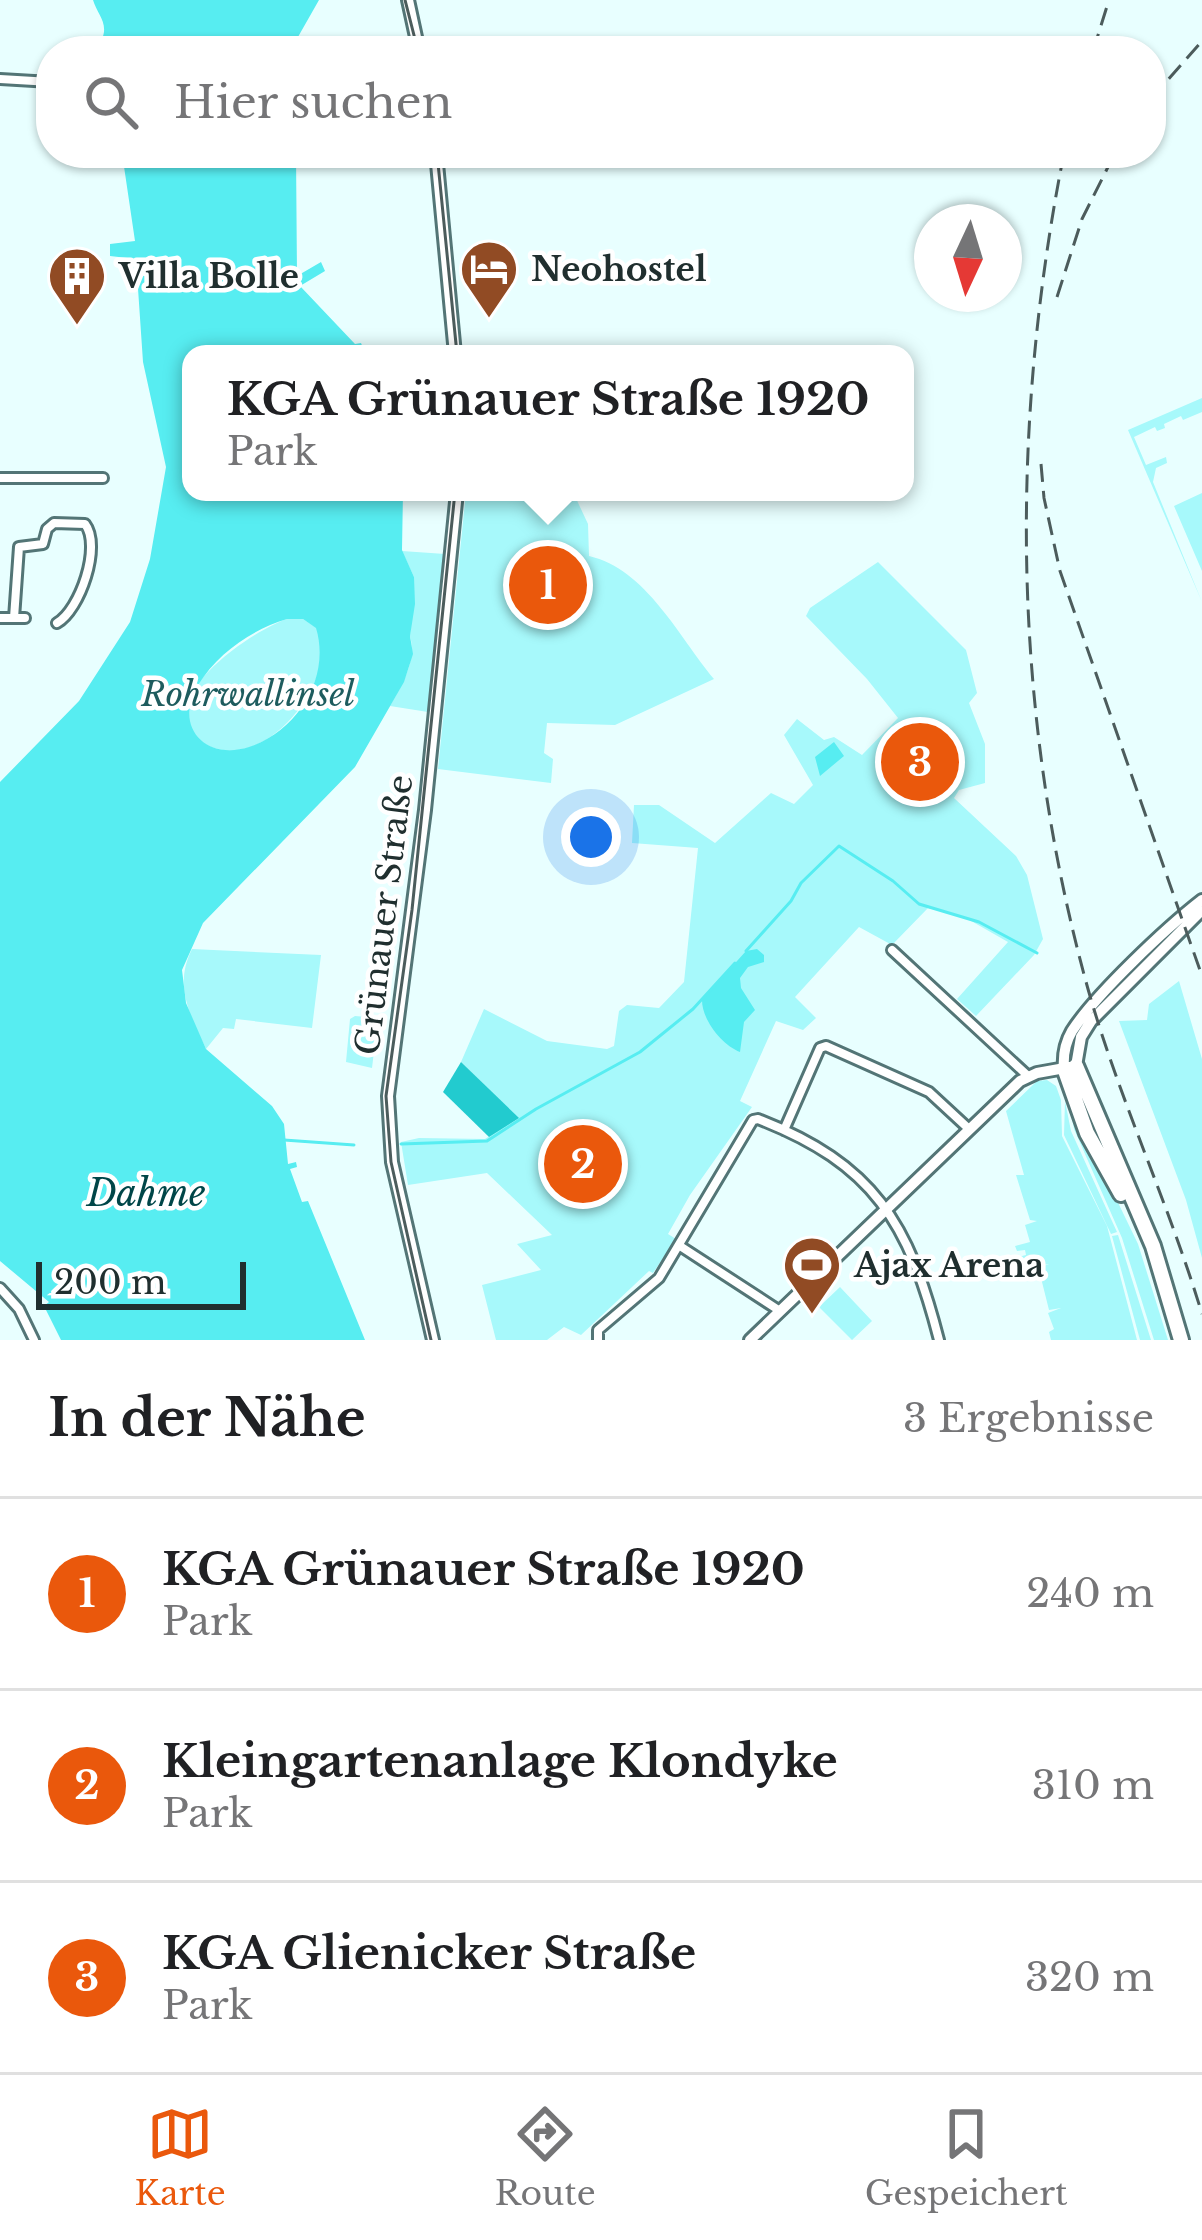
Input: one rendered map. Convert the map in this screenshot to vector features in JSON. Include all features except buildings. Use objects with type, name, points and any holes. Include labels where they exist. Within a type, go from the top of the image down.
[{"type":"highway","points":[[1070,1067],[1153,1246],[1177,1340]]},
{"type":"main road","points":[[408,0],[416,36]]},
{"type":"main road","points":[[437,168],[454,345]]},
{"type":"main road","name":"Grünauer Straße","points":[[433,1340],[391,1157],[388,1096],[425,810],[456,501]]},
{"type":"main road","points":[[1070,1067],[1064,1051],[1074,1028],[1166,930],[1202,900]]},
{"type":"main road","points":[[1070,1067],[1091,1021],[1202,910]]},
{"type":"main road","points":[[750,1340],[1028,1076],[1070,1067]]},
{"type":"street","points":[[0,79],[36,81]]},
{"type":"street","points":[[0,478],[103,478]]},
{"type":"street","points":[[0,617],[19,618],[19,547],[43,544],[54,523],[85,524],[92,538],[84,577],[67,617],[57,623]]},
{"type":"street","points":[[892,950],[1028,1076]]},
{"type":"street","points":[[784,1130],[826,1046],[929,1092],[969,1129]]},
{"type":"street","points":[[598,1340],[598,1330],[654,1285],[753,1120],[832,1154],[886,1210],[917,1262],[939,1340]]},
{"type":"street","points":[[680,1246],[780,1311]]},
{"type":"street","points":[[0,1288],[19,1309],[34,1340]]},
{"type":"green space","points":[[1202,398],[1202,412],[1134,437],[1146,465],[1166,457],[1167,463],[1156,468],[1153,482],[1202,602],[1128,430]]},
{"type":"green space","points":[[1202,493],[1202,571],[1174,506]]},
{"type":"green space","points":[[465,501],[577,501],[588,524],[589,556],[609,563],[644,590],[714,679],[615,725],[547,723],[544,753],[553,759],[551,783],[438,769]]},
{"type":"green space","points":[[402,551],[445,554],[428,712],[390,706],[412,654],[414,577]]},
{"type":"green space","points":[[878,562],[966,650],[977,693],[969,703],[985,744],[985,783],[959,790],[954,798],[1016,856],[1027,875],[1043,939],[1034,955],[976,1016],[957,999],[1008,942],[966,918],[928,908],[892,945],[859,927],[795,997],[816,1018],[803,1030],[776,1021],[740,1101],[752,1107],[690,1195],[668,1234],[676,1239],[653,1273],[649,1271],[581,1335],[564,1327],[547,1340],[496,1340],[482,1285],[541,1270],[517,1244],[552,1235],[487,1173],[408,1185],[401,1142],[485,1139],[518,1118],[461,1062],[484,1009],[547,1041],[607,1049],[614,1046],[619,1011],[627,1005],[659,1008],[684,982],[698,848],[632,843],[634,805],[659,805],[715,843],[771,793],[794,804],[813,785],[784,735],[797,719],[824,740],[834,737],[862,755],[898,718],[806,616],[810,608]]},
{"type":"green space","name":"Rohrwallinsel","points":[[287,619],[303,619],[317,628],[319,637],[320,665],[305,700],[277,732],[260,743],[222,750],[203,743],[187,727],[185,710],[193,690],[229,653]]},
{"type":"green space","points":[[192,949],[321,955],[312,1028],[236,1019],[234,1029],[223,1028],[206,1049],[184,987]]},
{"type":"green space","points":[[1179,981],[1202,1059],[1202,1258],[1186,1200],[1119,1021],[1147,1020],[1149,1004]]},
{"type":"green space","points":[[378,1018],[372,1068],[346,1062],[350,1019]]},
{"type":"green space","points":[[1037,1081],[1056,1086],[1061,1100],[1062,1136],[1107,1226],[1137,1340],[1051,1340],[1049,1332],[1054,1329],[1048,1313],[1061,1308],[1049,1310],[1040,1274],[1032,1276],[1031,1270],[1049,1264],[1022,1269],[1018,1257],[1026,1255],[1025,1250],[1017,1251],[1015,1246],[1030,1242],[1025,1225],[1037,1221],[1030,1220],[1016,1175],[1024,1175],[1006,1111]]},
{"type":"green space","points":[[1065,1101],[1071,1131],[1117,1232],[1111,1234],[1064,1135]]},
{"type":"green space","points":[[1069,1101],[1138,1244],[1168,1340],[1154,1340],[1122,1238],[1074,1129]]},
{"type":"green space","points":[[1118,1235],[1151,1340],[1140,1340],[1112,1236]]},
{"type":"green space","points":[[840,1287],[872,1321],[852,1340],[819,1307]]},
{"type":"shaded area","points":[[461,1062],[519,1118],[489,1137],[443,1092]]},
{"type":"water","points":[[93,0],[319,0],[299,36],[103,36]]},
{"type":"water","name":"Dahme","points":[[124,168],[296,168],[297,276],[321,262],[325,271],[300,286],[355,344],[362,345],[182,345],[182,501],[403,501],[402,550],[414,577],[415,604],[410,636],[413,654],[404,682],[355,767],[203,923],[182,970],[186,1003],[206,1049],[272,1106],[284,1124],[288,1164],[296,1162],[297,1167],[290,1169],[302,1202],[308,1201],[365,1340],[61,1340],[44,1306],[49,1302],[0,1261],[0,782],[79,701],[130,622],[150,559],[166,467],[143,362],[136,259],[110,256],[110,244],[135,241]],"holes":[[[287,619],[303,619],[316,628],[319,665],[314,683],[282,729],[233,750],[219,749],[198,737],[189,714],[191,700],[206,673],[225,653],[248,636]]]},
{"type":"water","points":[[834,742],[844,756],[820,776],[815,757]]},
{"type":"water","points":[[757,949],[764,962],[748,967],[740,978],[755,1010],[744,1022],[740,1052],[714,1031],[702,1000],[746,951]]},
{"type":"waterway","points":[[746,951],[801,883],[839,846],[919,904],[979,922],[1037,953]]},
{"type":"waterway","points":[[401,1144],[487,1141],[640,1052],[693,1009],[735,963]]},
{"type":"waterway","points":[[284,1140],[354,1145]]},
{"type":"tram line","points":[[405,0],[414,36]]},
{"type":"tram line","points":[[438,168],[456,345]]},
{"type":"tram line","points":[[431,1340],[391,1162],[386,1096],[412,910],[454,501]]},
{"type":"railway","points":[[1098,36],[1109,0]]},
{"type":"railway","points":[[1166,82],[1202,41]]},
{"type":"railway","points":[[1061,168],[1046,257],[1027,467],[1027,572],[1044,782],[1088,989],[1202,1314]]},
{"type":"railway","points":[[1057,297],[1082,219],[1108,168]]},
{"type":"railway","points":[[1041,464],[1060,571],[1202,976]]},
{"type":"place","name":"Neohostel","points":[[489,320]]},
{"type":"place","name":"Villa Bolle","points":[[77,327]]},
{"type":"place","name":"KGA Grünauer Straße 1920","points":[[548,585]]},
{"type":"place","name":"KGA Glienicker Straße","points":[[920,762]]},
{"type":"place","name":"Kleingartenanlage Klondyke","points":[[583,1164]]},
{"type":"place","name":"Ajax Arena","points":[[812,1316]]}]
